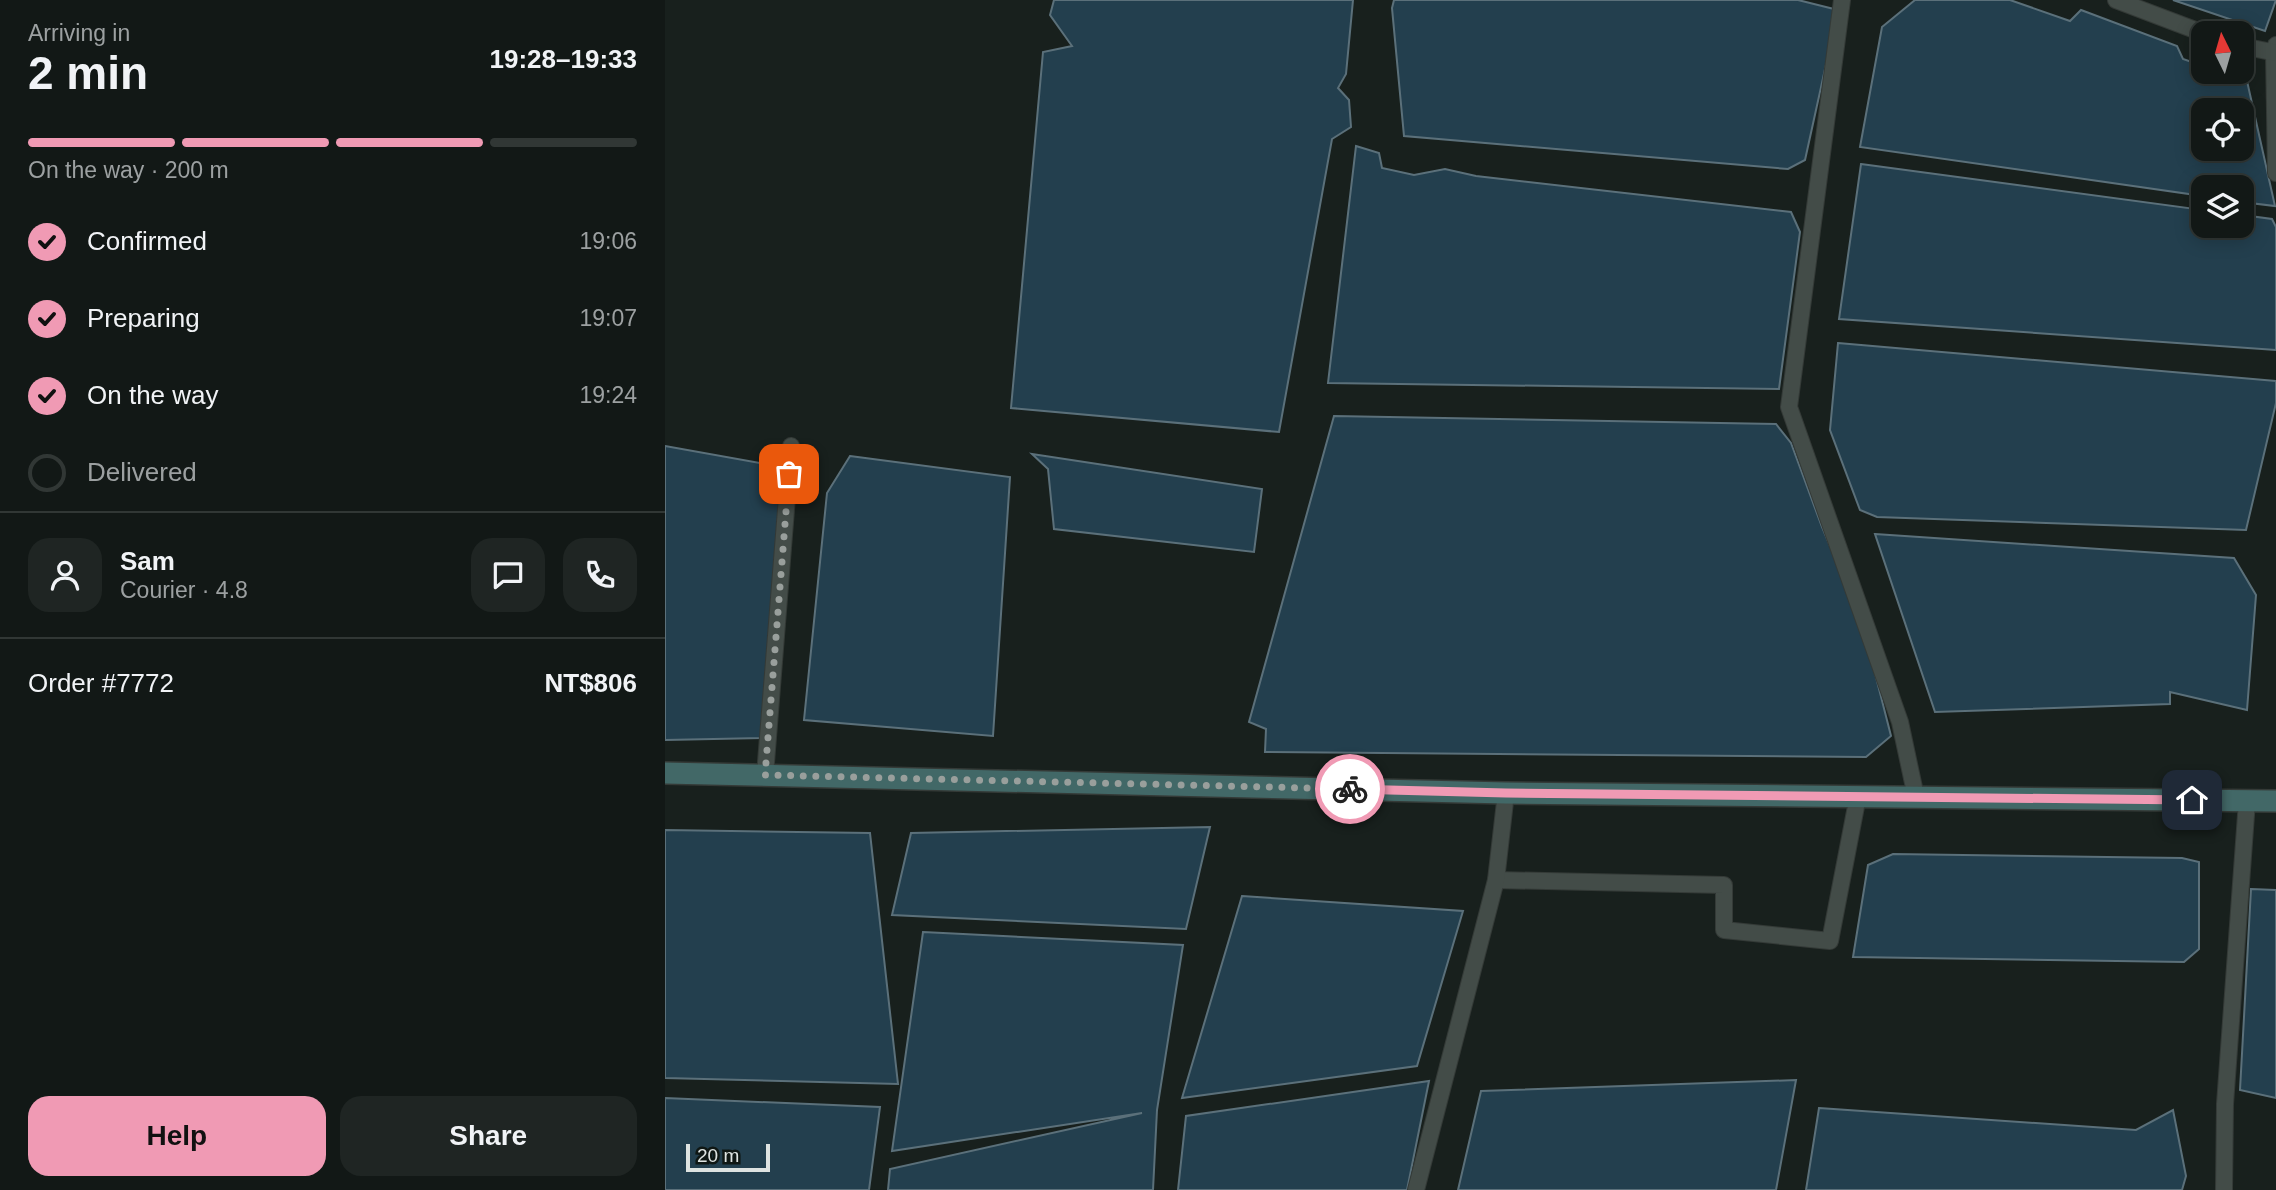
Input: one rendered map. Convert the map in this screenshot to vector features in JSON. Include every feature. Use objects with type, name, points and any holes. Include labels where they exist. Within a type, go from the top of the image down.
[{"type":"street","points":[[665,773],[1506,793],[2276,801]]},
{"type":"lane","points":[[1842,0],[1789,407],[1900,722],[1916,797]]},
{"type":"lane","points":[[2116,0],[2191,28]]},
{"type":"lane","points":[[2254,47],[2275,50],[2276,173]]},
{"type":"lane","points":[[765,775],[792,446]]},
{"type":"lane","points":[[1416,1190],[1496,880],[1506,793]]},
{"type":"lane","points":[[1496,880],[1724,885],[1724,930],[1830,941],[1858,796]]},
{"type":"lane","points":[[2224,1190],[2225,1104],[2247,801]]},
{"type":"water","points":[[1054,0],[1353,0],[1346,74],[1338,88],[1349,100],[1351,127],[1332,139],[1279,432],[1011,408],[1043,52],[1072,46],[1050,15]]},
{"type":"water","points":[[1394,0],[1798,0],[1838,10],[1805,160],[1788,169],[1404,136],[1392,8]]},
{"type":"water","points":[[1915,0],[2010,0],[2070,21],[2081,10],[2177,46],[2183,59],[2191,62],[2191,84],[2248,84],[2251,98],[2191,98],[2191,161],[2254,161],[2254,112],[2275,206],[2254,203],[2254,175],[2191,175],[2191,194],[1860,147],[1882,27]]},
{"type":"water","points":[[2173,0],[2276,0],[2265,31],[2254,27],[2254,21],[2235,21]]},
{"type":"water","points":[[1356,146],[1379,153],[1382,168],[1414,175],[1445,169],[1476,176],[1791,212],[1800,232],[1779,389],[1328,383]]},
{"type":"water","points":[[1861,164],[2191,208],[2191,238],[2254,238],[2254,217],[2272,219],[2276,227],[2276,350],[1839,319]]},
{"type":"water","points":[[1838,343],[2276,381],[2276,403],[2246,530],[1877,517],[1860,510],[1830,430]]},
{"type":"water","points":[[1334,416],[1776,424],[1791,443],[1822,527],[1862,622],[1891,736],[1866,757],[1265,752],[1266,729],[1249,722]]},
{"type":"water","points":[[665,446],[793,469],[762,738],[665,740]]},
{"type":"water","points":[[1032,454],[1262,489],[1254,552],[1054,529],[1048,469]]},
{"type":"water","points":[[850,456],[1010,477],[993,736],[804,720],[827,493]]},
{"type":"water","points":[[1875,534],[2234,558],[2256,595],[2247,710],[2170,692],[2170,704],[1935,712]]},
{"type":"water","points":[[1210,827],[1186,929],[892,915],[911,833]]},
{"type":"water","points":[[665,830],[870,833],[898,1084],[665,1078]]},
{"type":"water","points":[[1893,854],[2182,858],[2199,862],[2199,949],[2184,962],[1853,957],[1868,865]]},
{"type":"water","points":[[2251,889],[2276,890],[2276,1098],[2240,1090]]},
{"type":"water","points":[[1242,896],[1463,911],[1417,1066],[1182,1098]]},
{"type":"water","points":[[923,932],[1183,945],[1157,1110],[1153,1190],[888,1190],[890,1169],[1142,1113],[892,1151]]},
{"type":"water","points":[[1796,1080],[1776,1190],[1458,1190],[1481,1091]]},
{"type":"water","points":[[1429,1081],[1407,1190],[1178,1190],[1186,1116]]},
{"type":"water","points":[[665,1098],[880,1107],[869,1190],[665,1190]]},
{"type":"water","points":[[1819,1108],[2136,1130],[2173,1110],[2186,1176],[2182,1190],[1806,1190]]},
{"type":"way so far","points":[[789,474],[765,775],[1350,789]]},
{"type":"route","points":[[1350,789],[2192,800]]}]
